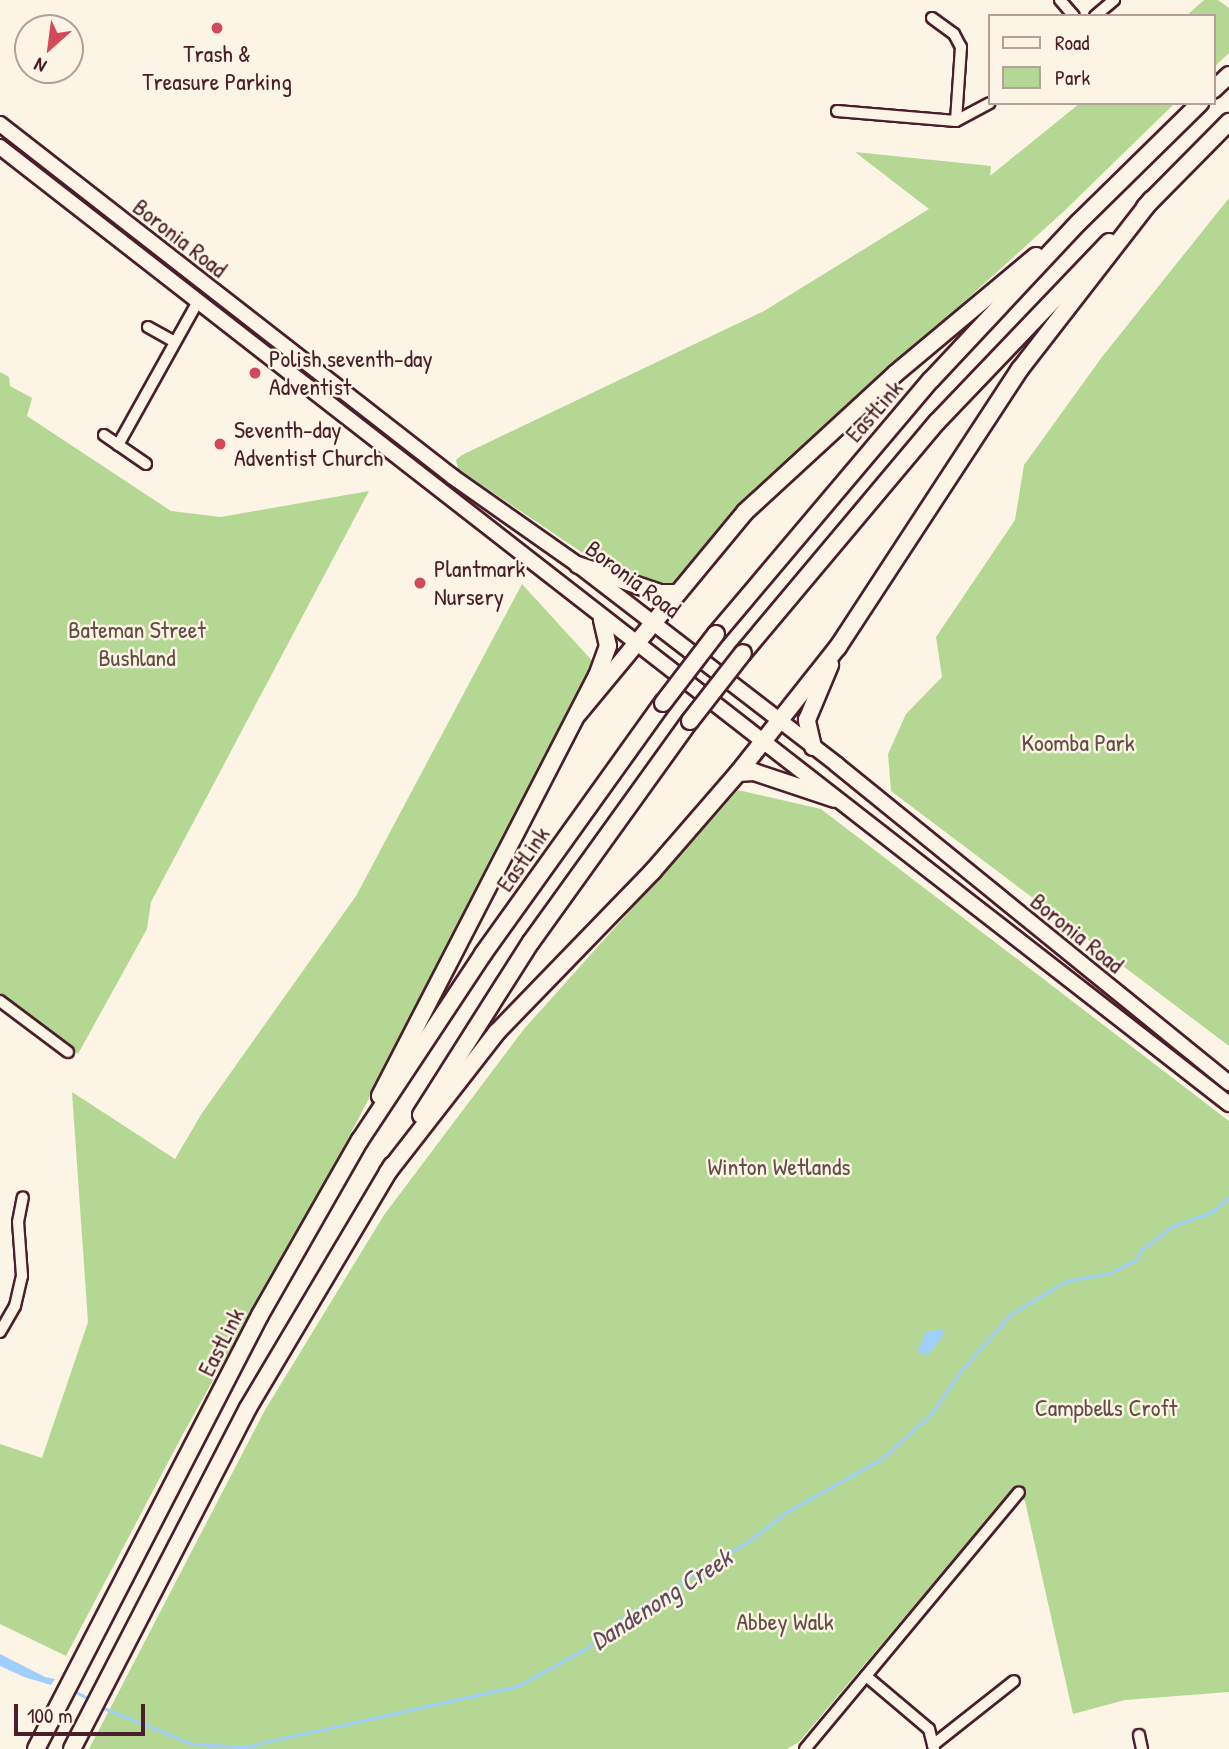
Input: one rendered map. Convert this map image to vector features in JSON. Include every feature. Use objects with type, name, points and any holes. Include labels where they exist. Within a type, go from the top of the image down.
[{"type":"highway","points":[[1215,88],[1229,75]]},
{"type":"highway","name":"EastLink","points":[[36,1749],[260,1315],[360,1140],[483,954],[663,703],[716,634],[890,426],[1079,222],[1198,105]]},
{"type":"highway","points":[[73,1747],[248,1408],[451,1062],[523,953],[690,721],[743,653],[937,422],[1229,122]]},
{"type":"highway","points":[[387,1172],[497,1032],[653,871],[762,743],[838,646],[913,537],[984,419],[1151,200]]},
{"type":"highway","points":[[578,714],[746,512],[795,464],[975,304],[1079,222]]},
{"type":"highway","points":[[578,565],[660,593],[677,593]]},
{"type":"highway","points":[[360,1140],[444,965],[578,714],[608,646],[602,620]]},
{"type":"highway","points":[[813,747],[807,720],[838,646]]},
{"type":"highway","points":[[738,773],[754,772],[835,799]]},
{"type":"main road","name":"Boronia Road","points":[[0,124],[440,467],[578,565],[779,720],[1229,1083]]},
{"type":"main road","name":"Boronia Road","points":[[0,148],[635,646],[1229,1104]]},
{"type":"main road","points":[[329,406],[333,384]]},
{"type":"main road","points":[[428,482],[440,467]]},
{"type":"main road","points":[[506,514],[519,538],[515,550]]},
{"type":"main road","points":[[1069,978],[1080,965]]},
{"type":"street","points":[[1060,0],[1072,14]]},
{"type":"street","points":[[1097,14],[1114,0]]},
{"type":"street","points":[[932,18],[954,34],[961,47],[956,121]]},
{"type":"street","points":[[837,111],[956,121],[988,104]]},
{"type":"street","points":[[118,445],[173,341],[198,301]]},
{"type":"street","points":[[148,327],[173,341]]},
{"type":"street","points":[[104,435],[146,464]]},
{"type":"street","points":[[0,1001],[68,1052]]},
{"type":"street","points":[[0,1330],[15,1306],[22,1276],[18,1222],[23,1197]]},
{"type":"street","points":[[805,1749],[1019,1492]]},
{"type":"street","points":[[866,1676],[929,1729],[933,1747],[1014,1682]]},
{"type":"street","points":[[1139,1735],[1142,1749]]},
{"type":"green space","points":[[1204,0],[1218,0],[1229,8],[1229,53],[1215,66],[1215,14],[1188,14]]},
{"type":"green space","points":[[1078,105],[1173,105],[1062,213],[791,459],[717,532],[673,585],[661,587],[605,568],[458,469],[456,460],[462,455],[764,311],[929,209],[855,152],[991,166],[990,176]]},
{"type":"green space","name":"Koomba Park","points":[[1229,198],[1229,1046],[891,791],[888,754],[906,714],[942,677],[936,637],[1015,520],[1024,465],[1102,357]]},
{"type":"green space","name":"Bateman Street Bushland","points":[[0,372],[9,377],[10,386],[32,398],[27,416],[171,511],[221,517],[369,491],[151,902],[147,929],[78,1054],[0,994]]},
{"type":"green space","points":[[522,584],[596,665],[343,1148],[183,1434],[66,1656],[0,1624],[0,1444],[42,1458],[88,1322],[72,1092],[175,1159],[202,1113],[356,896]]},
{"type":"green space","name":"Winton Wetlands","points":[[738,790],[821,809],[1229,1121],[1229,1692],[1125,1700],[1073,1714],[1025,1501],[1011,1491],[799,1742],[787,1749],[89,1749],[265,1410],[384,1215],[524,1029]]},
{"type":"water","points":[[942,1329],[945,1333],[928,1355],[917,1352],[926,1332]]},
{"type":"water","points":[[0,1654],[45,1677],[55,1679],[51,1685],[24,1677],[0,1666]]},
{"type":"waterway","name":"Dandenong Creek","points":[[101,1707],[193,1744],[244,1747],[518,1686],[587,1648],[618,1621],[752,1539],[785,1513],[883,1458],[932,1413],[960,1372],[1010,1315],[1066,1281],[1110,1273],[1137,1259],[1141,1250],[1173,1226],[1212,1212],[1229,1197]]},
{"type":"waterway","name":"Dandenong Creek","points":[[74,1691],[90,1699]]},
{"type":"place","name":"Trash & Treasure Parking","points":[[217,28]]},
{"type":"place","name":"Polish seventh-day Adventist","points":[[255,373]]},
{"type":"place","name":"Seventh-day Adventist Church","points":[[220,444]]},
{"type":"place","name":"Plantmark Nursery","points":[[420,583]]},
{"type":"park label","name":"Campbells Croft","points":[[1106,1408]]},
{"type":"park label","name":"Abbey Walk","points":[[785,1622]]}]
